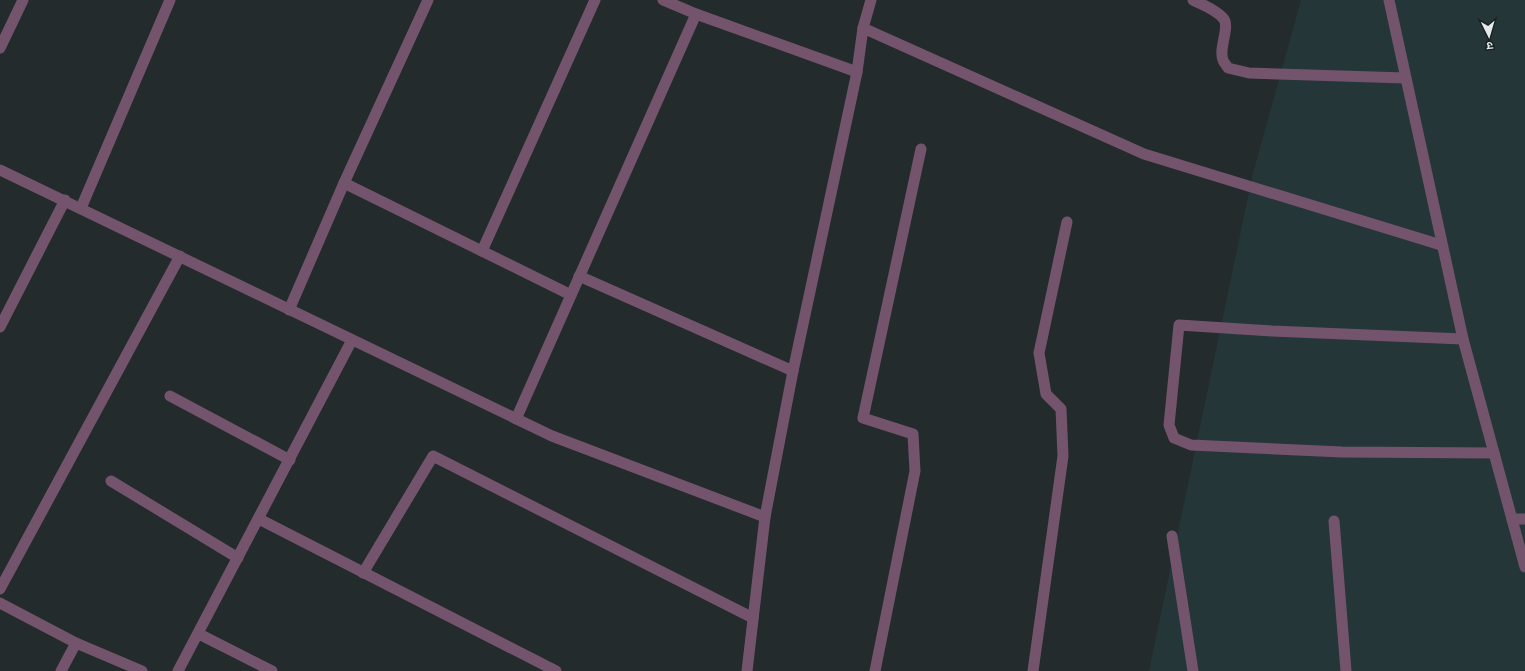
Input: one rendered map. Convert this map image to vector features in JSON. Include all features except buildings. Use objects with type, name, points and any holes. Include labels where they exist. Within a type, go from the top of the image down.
[{"type":"street","points":[[0,48],[23,0]]},
{"type":"street","points":[[81,208],[170,0]]},
{"type":"street","points":[[289,310],[344,183],[428,0]]},
{"type":"street","points":[[482,251],[596,0]]},
{"type":"street","points":[[663,0],[696,14],[857,72]]},
{"type":"street","points":[[747,671],[765,517],[793,371],[857,72],[863,28],[871,0]]},
{"type":"street","points":[[1193,0],[1208,7],[1224,18],[1226,27],[1222,43],[1222,60],[1228,68],[1248,73],[1405,78]]},
{"type":"street","points":[[1389,0],[1441,245],[1463,338],[1525,567]]},
{"type":"street","points":[[516,419],[696,14]]},
{"type":"street","points":[[863,28],[1144,154],[1441,245]]},
{"type":"street","points":[[875,671],[915,471],[915,464],[913,434],[863,418],[921,149]]},
{"type":"street","points":[[0,170],[552,436],[765,517]]},
{"type":"street","points":[[344,183],[571,295]]},
{"type":"street","points":[[0,328],[65,200]]},
{"type":"street","points":[[1032,671],[1063,456],[1061,409],[1046,394],[1039,353],[1067,222]]},
{"type":"street","points":[[0,589],[180,256]]},
{"type":"street","points":[[579,276],[793,371]]},
{"type":"street","points":[[1463,338],[1272,331],[1179,325],[1169,425],[1174,438],[1191,445],[1342,452],[1494,453]]},
{"type":"street","points":[[178,671],[199,634],[352,340]]},
{"type":"street","points":[[170,396],[290,460]]},
{"type":"street","points":[[363,573],[433,456],[754,618]]},
{"type":"street","points":[[111,481],[238,558]]},
{"type":"street","points":[[259,519],[556,671]]},
{"type":"street","points":[[1512,519],[1525,519]]},
{"type":"street","points":[[1334,521],[1346,671]]},
{"type":"street","points":[[1172,536],[1192,671]]},
{"type":"street","points":[[0,603],[76,643],[142,671]]},
{"type":"street","points":[[199,634],[272,671]]},
{"type":"street","points":[[61,671],[76,643]]},
{"type":"shaded area","points":[[1301,0],[1525,0],[1525,671],[1149,671],[1253,173]]}]
